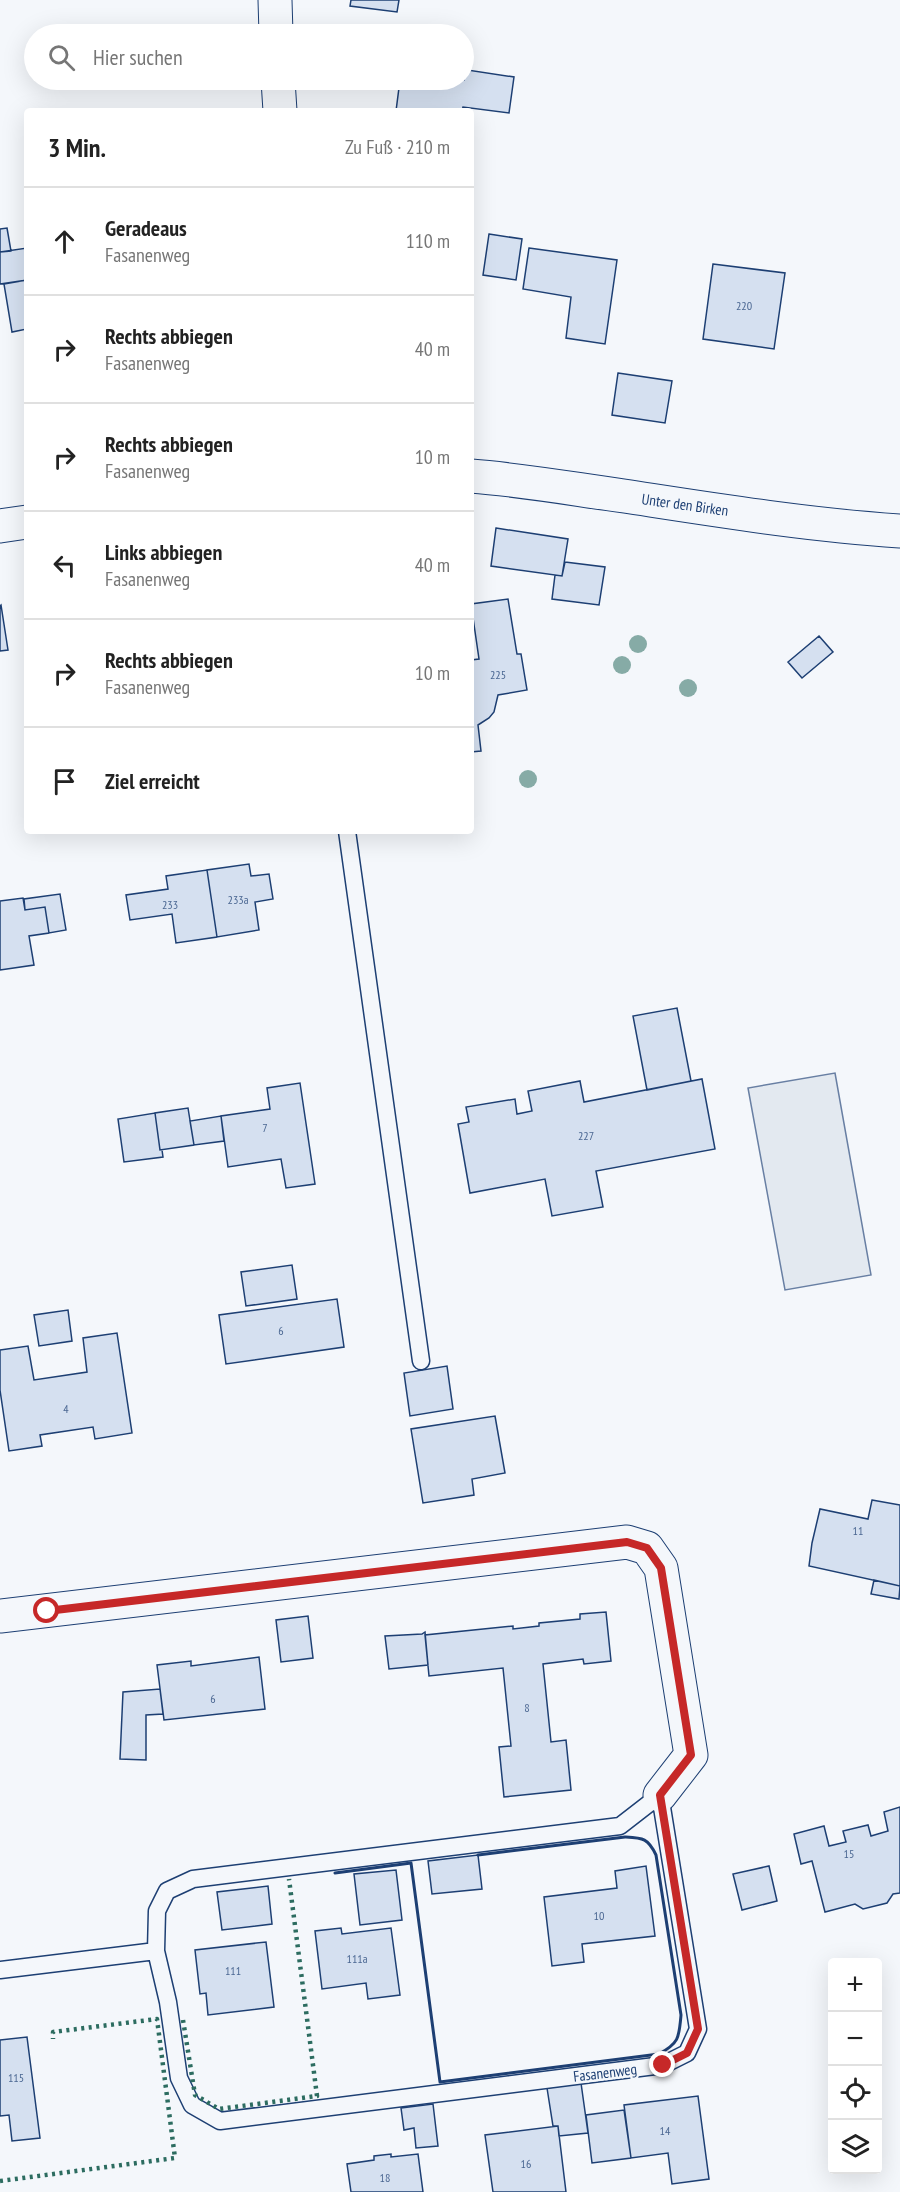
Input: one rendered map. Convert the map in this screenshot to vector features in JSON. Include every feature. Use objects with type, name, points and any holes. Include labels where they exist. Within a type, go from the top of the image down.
[{"type":"street","points":[[274,0],[275,24]]},
{"type":"street","points":[[279,90],[280,108]]},
{"type":"street","name":"Unter den Birken","points":[[474,476],[509,479],[719,511],[900,531]]},
{"type":"street","points":[[0,526],[24,522]]},
{"type":"street","points":[[0,1616],[627,1542],[647,1548],[661,1568],[691,1755],[660,1795]]},
{"type":"lane","points":[[347,834],[422,1361]]},
{"type":"lane","name":"Fasanenweg","points":[[660,1795],[698,2029],[687,2053],[663,2065],[220,2121],[192,2105],[179,2078],[168,2002],[156,1951],[157,1911],[167,1891],[193,1880],[620,1826],[660,1795]]},
{"type":"lane","points":[[0,1970],[156,1951]]},
{"type":"shaded area","points":[[835,1073],[871,1275],[785,1290],[748,1088]]},
{"type":"building","points":[[351,0],[399,0],[397,12],[350,6]]},
{"type":"building","points":[[474,71],[514,77],[509,113],[463,107],[396,108],[399,90],[474,90]]},
{"type":"building","points":[[7,228],[11,251],[0,252],[0,229]]},
{"type":"building","points":[[489,234],[522,239],[516,280],[483,275]]},
{"type":"building","points":[[24,248],[24,280],[0,284],[0,252]]},
{"type":"building","points":[[529,248],[617,260],[605,344],[566,338],[571,297],[523,289]]},
{"type":"building","points":[[713,264],[785,273],[774,349],[703,339]]},
{"type":"building","points":[[24,281],[24,330],[12,332],[4,284]]},
{"type":"building","points":[[618,373],[672,381],[665,423],[612,415]]},
{"type":"building","points":[[496,528],[568,539],[562,576],[491,566]]},
{"type":"building","points":[[565,562],[605,567],[599,605],[552,599],[555,575],[562,576]]},
{"type":"building","points":[[508,599],[517,654],[521,654],[527,690],[498,695],[494,712],[478,725],[481,751],[474,752],[474,660],[479,659],[474,625],[474,604]]},
{"type":"building","points":[[0,606],[8,650],[0,651]]},
{"type":"building","points":[[819,636],[833,652],[802,678],[788,662]]},
{"type":"building","points":[[249,864],[251,876],[269,874],[273,899],[255,902],[259,930],[217,937],[207,870]]},
{"type":"building","points":[[207,870],[217,937],[176,943],[172,914],[130,920],[126,895],[168,889],[166,876]]},
{"type":"building","points":[[60,894],[66,930],[49,933],[45,907],[25,910],[24,899]]},
{"type":"building","points":[[23,898],[25,910],[45,907],[49,933],[29,936],[34,965],[0,970],[0,901]]},
{"type":"building","points":[[677,1008],[691,1081],[647,1090],[633,1016]]},
{"type":"building","points":[[702,1079],[715,1149],[596,1171],[603,1207],[552,1216],[545,1179],[470,1193],[458,1124],[469,1122],[466,1107],[515,1099],[517,1114],[532,1111],[528,1091],[580,1081],[584,1102]]},
{"type":"building","points":[[300,1083],[315,1184],[286,1188],[281,1159],[228,1167],[221,1116],[270,1109],[267,1088]]},
{"type":"building","points":[[188,1108],[194,1145],[160,1150],[155,1113]]},
{"type":"building","points":[[155,1113],[163,1157],[124,1162],[118,1119]]},
{"type":"building","points":[[221,1116],[224,1141],[194,1145],[190,1121]]},
{"type":"building","points":[[292,1265],[297,1299],[246,1306],[241,1272]]},
{"type":"building","points":[[337,1299],[344,1347],[226,1364],[219,1315]]},
{"type":"building","points":[[68,1310],[72,1341],[39,1346],[34,1315]]},
{"type":"building","points":[[117,1333],[132,1433],[95,1439],[93,1427],[40,1435],[42,1446],[9,1451],[0,1390],[0,1350],[28,1346],[34,1380],[87,1372],[83,1338]]},
{"type":"building","points":[[447,1366],[453,1409],[410,1416],[404,1373]]},
{"type":"building","points":[[495,1416],[505,1473],[472,1479],[474,1495],[423,1503],[411,1429]]},
{"type":"building","points":[[872,1500],[900,1505],[900,1586],[809,1566],[820,1509],[868,1519]]},
{"type":"building","points":[[874,1580],[900,1586],[899,1599],[871,1594]]},
{"type":"building","points":[[606,1612],[611,1661],[584,1664],[583,1659],[543,1664],[551,1742],[566,1740],[571,1790],[504,1797],[499,1747],[511,1746],[503,1668],[429,1676],[425,1635],[513,1626],[513,1629],[539,1626],[539,1623],[580,1619],[580,1614]]},
{"type":"building","points":[[308,1616],[313,1658],[281,1662],[276,1620]]},
{"type":"building","points":[[425,1632],[428,1665],[389,1669],[385,1636]]},
{"type":"building","points":[[259,1657],[265,1709],[164,1720],[157,1665],[191,1661],[191,1666]]},
{"type":"building","points":[[160,1689],[163,1714],[146,1715],[146,1760],[120,1759],[123,1692]]},
{"type":"building","points":[[900,1807],[900,1893],[893,1894],[887,1903],[863,1909],[855,1904],[825,1912],[812,1861],[801,1864],[794,1834],[824,1826],[829,1846],[846,1842],[843,1831],[868,1825],[871,1836],[888,1831],[884,1812]]},
{"type":"building","points":[[478,1855],[482,1889],[432,1894],[428,1861]]},
{"type":"building","points":[[646,1866],[655,1936],[582,1944],[584,1962],[552,1966],[544,1897],[617,1888],[615,1871]]},
{"type":"building","points":[[769,1866],[777,1901],[742,1910],[733,1874]]},
{"type":"building","points":[[396,1870],[402,1920],[360,1925],[354,1874]]},
{"type":"building","points":[[268,1886],[272,1924],[222,1930],[217,1892]]},
{"type":"building","points":[[341,1928],[342,1934],[391,1928],[400,1995],[368,1999],[366,1983],[322,1989],[315,1931]]},
{"type":"building","points":[[266,1942],[274,2007],[208,2015],[206,1993],[200,1994],[195,1950]]},
{"type":"building","points":[[27,2037],[40,2138],[12,2141],[9,2115],[0,2116],[0,2040]]},
{"type":"building","points":[[581,2083],[588,2133],[559,2136],[558,2126],[553,2126],[547,2088]]},
{"type":"building","points":[[698,2096],[709,2179],[672,2184],[668,2153],[631,2158],[624,2105]]},
{"type":"building","points":[[433,2104],[438,2146],[416,2148],[414,2128],[404,2130],[401,2108]]},
{"type":"building","points":[[624,2110],[631,2158],[592,2163],[586,2115]]},
{"type":"building","points":[[558,2126],[566,2192],[493,2192],[485,2135]]},
{"type":"building","points":[[391,2154],[391,2157],[418,2154],[423,2192],[351,2192],[347,2164],[374,2160],[374,2156]]},
{"type":"hedge","points":[[183,2020],[195,2095],[219,2109],[317,2096],[289,1879]]},
{"type":"hedge","points":[[0,2181],[175,2158],[157,2019],[53,2032],[53,2039]]},
{"type":"wall","points":[[335,1873],[411,1863],[440,2082],[659,2054],[674,2043],[677,2039],[681,2015],[656,1855],[647,1842],[625,1837],[478,1855]]},
{"type":"route","points":[[47,1611],[627,1542],[647,1548],[661,1568],[691,1755],[660,1795],[698,2029],[687,2053],[663,2065]]}]
